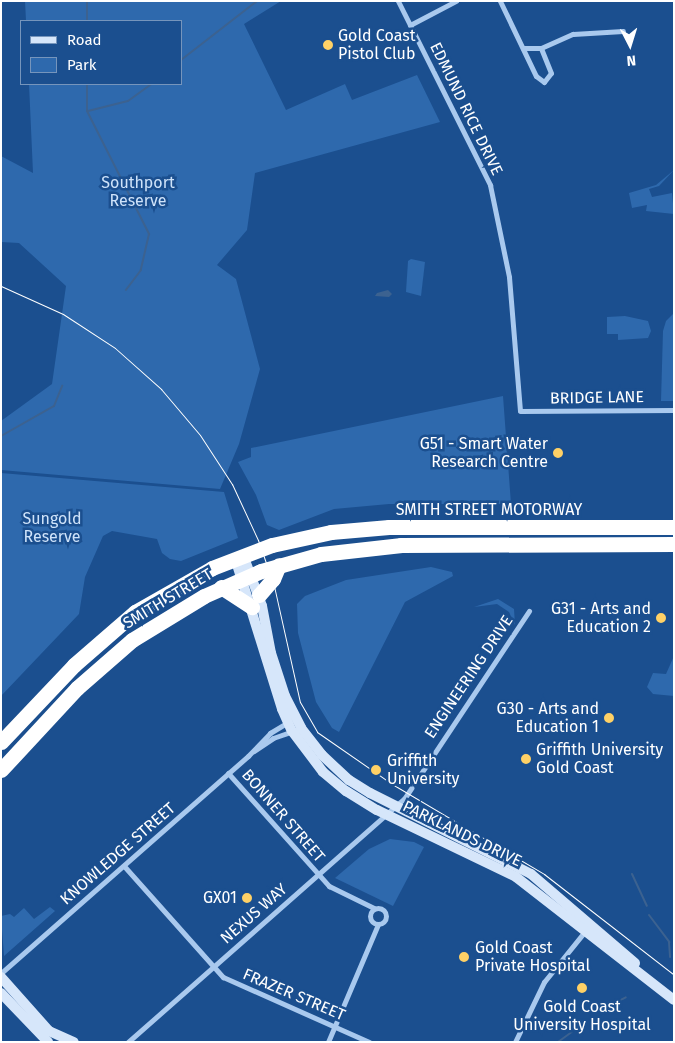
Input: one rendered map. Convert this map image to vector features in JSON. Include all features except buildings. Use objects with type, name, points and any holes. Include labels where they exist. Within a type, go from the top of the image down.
[{"type":"highway","name":"SMITH STREET MOTORWAY","points":[[305,537],[389,527],[674,527]]},
{"type":"highway","name":"SMITH STREET","points":[[1,742],[74,665],[120,623],[174,587],[239,557],[305,537]]},
{"type":"highway","name":"SMITH STREET MOTORWAY","points":[[401,545],[674,544]]},
{"type":"highway","name":"SMITH STREET","points":[[1,770],[77,688],[110,658],[174,612],[222,587],[279,565],[342,551],[401,545]]},
{"type":"highway","points":[[222,587],[255,601],[273,579],[279,565]]},
{"type":"street","name":"EDMUND RICE DRIVE","points":[[398,1],[490,185],[510,277],[520,411]]},
{"type":"street","points":[[410,25],[456,1]]},
{"type":"street","points":[[500,1],[537,78],[544,82],[551,73],[542,48]]},
{"type":"street","points":[[523,48],[542,48],[573,34],[623,31]]},
{"type":"street","name":"BRIDGE LANE","points":[[520,411],[674,410]]},
{"type":"street","name":"PARKLANDS DRIVE","points":[[239,557],[255,601],[294,725],[329,778],[355,797],[388,815],[516,876],[588,928],[654,980],[674,992]]},
{"type":"street","name":"ENGINEERING DRIVE","points":[[398,806],[529,611]]},
{"type":"street","name":"PARKLANDS DRIVE","points":[[294,725],[344,776],[398,806],[521,868],[549,887],[588,928],[674,1000]]},
{"type":"street","name":"KNOWLEDGE STREET","points":[[251,752],[294,725]]},
{"type":"street","name":"KNOWLEDGE STREET","points":[[1,973],[228,773],[270,732],[294,725]]},
{"type":"street","name":"BONNER STREET","points":[[228,773],[318,875],[331,887],[374,908]]},
{"type":"street","name":"NEXUS WAY","points":[[128,1042],[398,806]]},
{"type":"street","name":"FRAZER STREET","points":[[124,866],[213,967],[228,980],[369,1042]]},
{"type":"street","points":[[328,1042],[378,924],[384,922],[386,914],[383,909],[374,908],[370,917],[378,924]]},
{"type":"street","points":[[516,1042],[544,982],[588,928]]},
{"type":"street","points":[[1,977],[50,1032],[74,1042]]},
{"type":"street","points":[[1,993],[48,1042]]},
{"type":"green space","name":"Southport Reserve","points":[[25,1],[281,1],[244,24],[286,110],[345,84],[352,100],[417,75],[440,122],[255,173],[247,230],[217,265],[236,279],[260,369],[239,444],[220,489],[1,470],[1,421],[52,384],[66,286],[19,243],[1,242],[1,156],[33,173],[29,85],[182,85],[182,20],[26,20]]},
{"type":"green space","points":[[674,170],[659,186],[649,189],[652,197],[672,193],[674,214],[646,211],[647,205],[632,208],[629,193],[656,185]]},
{"type":"green space","points":[[411,259],[425,262],[421,296],[406,292],[408,261]]},
{"type":"green space","points":[[674,313],[674,401],[661,401],[663,331],[666,321]]},
{"type":"green space","points":[[625,316],[648,321],[651,331],[648,338],[618,340],[618,334],[607,334],[607,317]]},
{"type":"green space","points":[[503,396],[511,504],[389,504],[334,509],[279,530],[267,525],[256,495],[238,462],[251,457],[251,448]]},
{"type":"green space","name":"Sungold Reserve","points":[[1,473],[224,492],[238,538],[181,561],[170,559],[162,553],[157,539],[112,531],[103,536],[85,577],[79,614],[1,696]]},
{"type":"green space","points":[[431,567],[452,572],[453,576],[405,602],[339,732],[332,728],[316,702],[298,633],[297,604],[305,596],[346,580]]},
{"type":"green space","points":[[498,599],[514,609],[515,625],[509,612],[497,604],[474,607]]},
{"type":"green space","points":[[674,656],[674,696],[653,694],[647,687],[653,673],[666,674]]},
{"type":"green space","points":[[390,839],[414,842],[424,847],[393,906],[335,878],[369,849]]},
{"type":"green space","points":[[50,907],[55,911],[4,956],[1,916],[10,914],[14,917],[24,908],[34,919]]},
{"type":"shaded area","points":[[388,290],[392,294],[389,297],[375,296],[377,293]]},
{"type":"waterway","points":[[87,1],[87,20]]},
{"type":"waterway","points":[[182,59],[257,1]]},
{"type":"waterway","points":[[87,85],[87,111],[149,234],[141,270],[126,290]]},
{"type":"waterway","points":[[88,111],[128,101],[150,85]]},
{"type":"waterway","points":[[1,436],[54,406],[62,386]]},
{"type":"waterway","points":[[632,874],[647,906]]},
{"type":"waterway","points":[[649,915],[669,942],[670,957]]},
{"type":"waterway","points":[[599,1011],[626,997]]},
{"type":"waterway","points":[[558,1042],[572,1032]]},
{"type":"tram line","points":[[1,286],[63,314],[115,348],[161,389],[200,435],[232,484],[258,540],[274,586],[300,702],[317,732],[392,784],[544,874],[674,975]]},
{"type":"place","name":"Gold Coast Pistol Club","points":[[328,45]]},
{"type":"place","name":"G51 - Smart Water Research Centre","points":[[558,453]]},
{"type":"place","name":"G31 - Arts and Education 2","points":[[661,618]]},
{"type":"place","name":"G30 - Arts and Education 1","points":[[609,718]]},
{"type":"place","name":"Griffith University Gold Coast","points":[[526,759]]},
{"type":"place","name":"Griffith University","points":[[376,770]]},
{"type":"place","name":"GX01","points":[[247,898]]},
{"type":"place","name":"Gold Coast Private Hospital","points":[[464,957]]},
{"type":"place","name":"Gold Coast University Hospital","points":[[582,988]]}]
